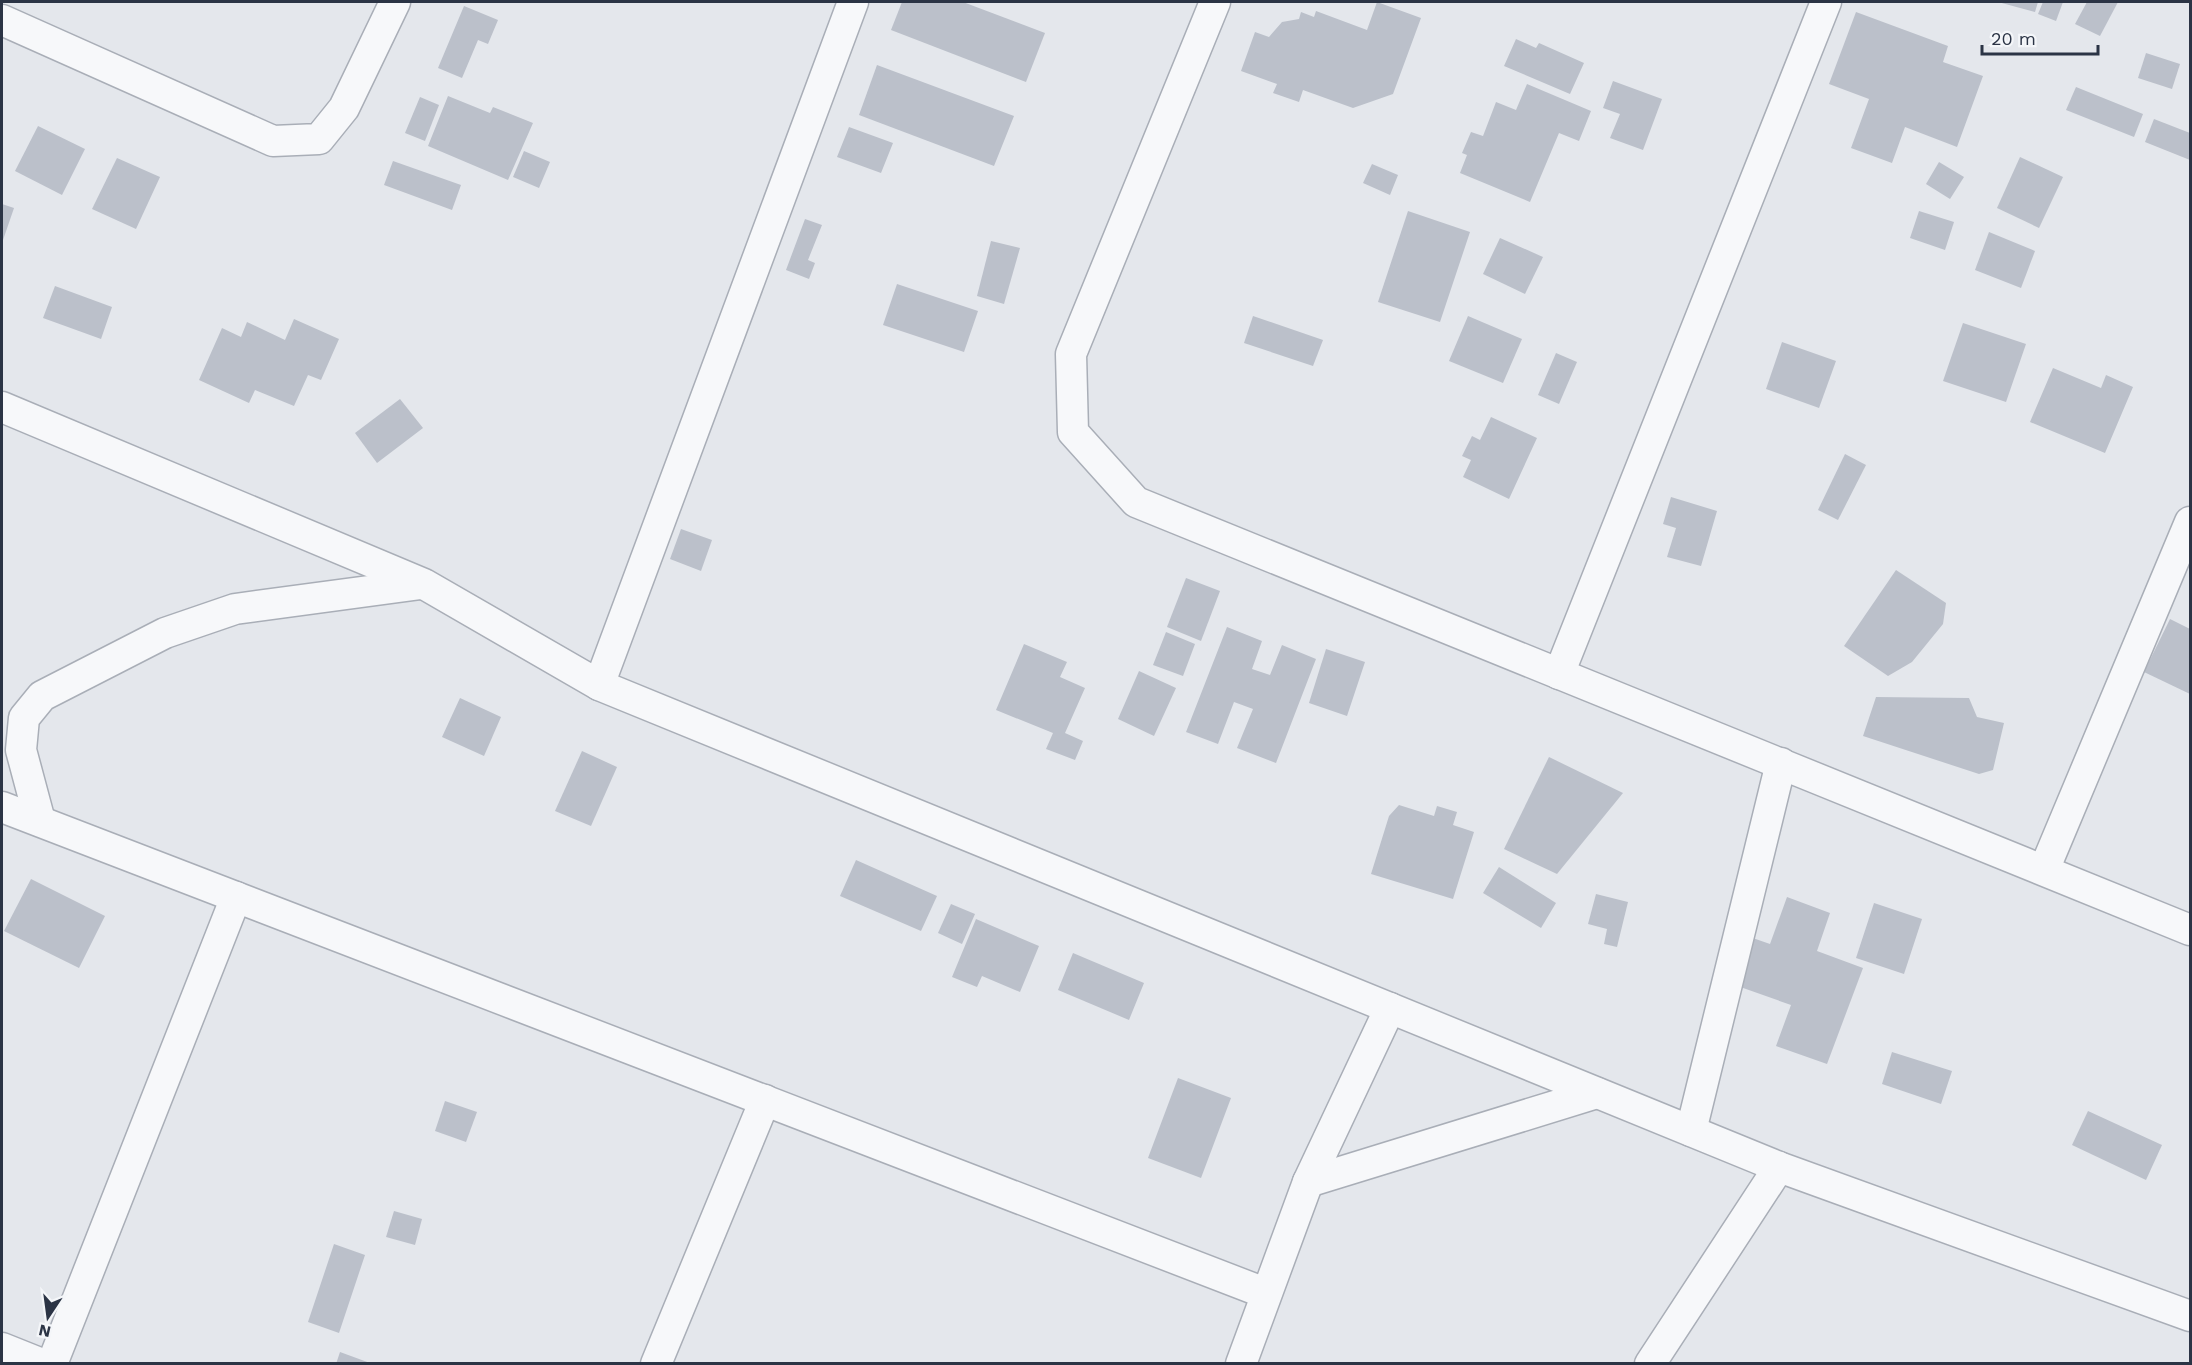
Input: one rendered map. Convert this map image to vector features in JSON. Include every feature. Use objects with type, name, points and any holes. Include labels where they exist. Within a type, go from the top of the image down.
[{"type":"street","points":[[2,20],[273,141],[319,139],[344,108],[394,2]]},
{"type":"street","points":[[599,685],[853,2]]},
{"type":"street","points":[[1215,2],[1071,354],[1072,432],[1136,502],[2190,930]]},
{"type":"street","points":[[1559,674],[1826,2]]},
{"type":"street","points":[[2,407],[424,584],[599,685],[1779,1167],[2190,1316]]},
{"type":"street","points":[[2044,870],[2190,522]]},
{"type":"street","points":[[40,821],[21,750],[24,718],[42,696],[165,633],[235,609],[424,584]]},
{"type":"street","points":[[1691,1131],[1781,763]]},
{"type":"street","points":[[2,807],[1265,1293]]},
{"type":"street","points":[[52,1364],[236,897]]},
{"type":"street","points":[[1241,1364],[1265,1293],[1308,1182],[1389,1008]]},
{"type":"street","points":[[1308,1182],[1598,1093]]},
{"type":"street","points":[[656,1364],[765,1100]]},
{"type":"street","points":[[1650,1364],[1779,1167]]},
{"type":"street","points":[[2,1348],[42,1364]]},
{"type":"building","points":[[902,2],[963,2],[1045,33],[1026,82],[891,30]]},
{"type":"building","points":[[1377,2],[1421,18],[1393,94],[1353,108],[1303,90],[1299,102],[1273,93],[1277,84],[1241,71],[1255,32],[1269,37],[1282,22],[1299,19],[1301,12],[1314,17],[1316,11],[1367,30]]},
{"type":"building","points":[[1998,2],[2038,2],[2035,12]]},
{"type":"building","points":[[2043,2],[2063,2],[2056,21],[2038,14]]},
{"type":"building","points":[[2087,2],[2118,2],[2100,36],[2075,24]]},
{"type":"building","points":[[464,6],[498,20],[488,44],[478,40],[462,78],[438,68]]},
{"type":"building","points":[[1856,12],[1948,46],[1943,62],[1983,76],[1957,147],[1905,127],[1892,163],[1851,148],[1869,99],[1829,84]]},
{"type":"building","points":[[1516,39],[1536,48],[1539,43],[1584,63],[1570,94],[1504,66]]},
{"type":"building","points":[[2146,53],[2180,64],[2172,89],[2138,78]]},
{"type":"building","points":[[877,65],[1014,116],[994,166],[859,115]]},
{"type":"building","points":[[1613,81],[1662,99],[1643,150],[1610,138],[1620,114],[1603,108]]},
{"type":"building","points":[[1527,84],[1591,111],[1579,141],[1559,133],[1530,202],[1460,173],[1467,155],[1462,153],[1471,132],[1483,136],[1496,102],[1516,110]]},
{"type":"building","points":[[2076,87],[2143,114],[2134,137],[2066,110]]},
{"type":"building","points":[[448,96],[490,113],[493,107],[533,123],[508,180],[428,146]]},
{"type":"building","points":[[420,97],[439,105],[425,141],[405,133]]},
{"type":"building","points":[[2154,119],[2190,133],[2190,160],[2145,142]]},
{"type":"building","points":[[38,126],[85,149],[62,195],[15,171]]},
{"type":"building","points":[[849,127],[893,143],[881,173],[837,157]]},
{"type":"building","points":[[524,151],[550,162],[539,188],[513,177]]},
{"type":"building","points":[[2020,157],[2063,177],[2039,228],[1997,208]]},
{"type":"building","points":[[117,158],[160,177],[136,229],[92,209]]},
{"type":"building","points":[[393,161],[461,185],[452,210],[384,185]]},
{"type":"building","points":[[1939,162],[1964,177],[1950,199],[1926,184]]},
{"type":"building","points":[[1372,164],[1398,175],[1390,195],[1363,183]]},
{"type":"building","points":[[2,204],[14,208],[2,243]]},
{"type":"building","points":[[1408,211],[1470,232],[1440,322],[1378,302]]},
{"type":"building","points":[[1919,211],[1954,222],[1945,250],[1910,238]]},
{"type":"building","points":[[805,219],[822,225],[808,260],[815,263],[809,279],[786,270]]},
{"type":"building","points":[[1989,232],[2035,251],[2021,288],[1975,270]]},
{"type":"building","points":[[1500,238],[1543,257],[1525,294],[1483,274]]},
{"type":"building","points":[[991,241],[1020,248],[1004,304],[977,296]]},
{"type":"building","points":[[897,284],[978,311],[964,352],[883,325]]},
{"type":"building","points":[[55,286],[112,307],[101,339],[43,318]]},
{"type":"building","points":[[1253,316],[1323,340],[1313,366],[1244,343]]},
{"type":"building","points":[[1468,316],[1522,339],[1503,383],[1449,361]]},
{"type":"building","points":[[294,319],[339,339],[321,380],[308,375],[294,406],[255,390],[249,403],[199,380],[222,328],[241,337],[247,322],[285,340]]},
{"type":"building","points":[[1963,323],[2026,344],[2006,402],[1943,381]]},
{"type":"building","points":[[1782,342],[1836,361],[1819,408],[1766,389]]},
{"type":"building","points":[[1556,353],[1577,362],[1559,404],[1538,395]]},
{"type":"building","points":[[2053,368],[2101,388],[2106,375],[2133,387],[2105,453],[2030,422]]},
{"type":"building","points":[[400,399],[423,428],[377,463],[355,433]]},
{"type":"building","points":[[1491,417],[1537,438],[1509,499],[1463,477],[1471,460],[1462,456],[1472,436],[1480,440]]},
{"type":"building","points":[[1845,454],[1866,465],[1838,520],[1818,510]]},
{"type":"building","points":[[1671,497],[1717,511],[1701,566],[1667,557],[1676,528],[1663,524]]},
{"type":"building","points":[[681,529],[712,540],[701,571],[670,559]]},
{"type":"building","points":[[1896,570],[1946,603],[1943,624],[1912,662],[1888,676],[1844,646]]},
{"type":"building","points":[[1186,578],[1220,591],[1201,641],[1167,627]]},
{"type":"building","points":[[2170,619],[2190,629],[2190,694],[2144,672]]},
{"type":"building","points":[[1227,627],[1262,641],[1252,669],[1270,675],[1282,645],[1316,659],[1276,763],[1237,748],[1253,709],[1234,702],[1218,744],[1186,732]]},
{"type":"building","points":[[1166,632],[1195,644],[1183,676],[1153,665]]},
{"type":"building","points":[[1024,644],[1067,662],[1060,677],[1085,688],[1065,733],[1083,741],[1075,760],[1046,749],[1053,733],[996,710]]},
{"type":"building","points":[[1326,649],[1365,662],[1347,716],[1309,703]]},
{"type":"building","points":[[1139,671],[1176,688],[1154,736],[1118,719]]},
{"type":"building","points":[[1876,697],[1969,698],[1977,717],[2004,723],[1993,770],[1979,774],[1863,736]]},
{"type":"building","points":[[460,698],[501,717],[484,756],[442,737]]},
{"type":"building","points":[[582,751],[617,767],[591,826],[555,811]]},
{"type":"building","points":[[1549,757],[1623,793],[1557,874],[1504,849]]},
{"type":"building","points":[[1399,805],[1434,816],[1437,806],[1457,812],[1453,825],[1474,832],[1453,899],[1371,874],[1389,816]]},
{"type":"building","points":[[856,860],[937,896],[921,931],[840,896]]},
{"type":"building","points":[[1499,867],[1556,903],[1541,928],[1483,893]]},
{"type":"building","points":[[31,879],[105,916],[79,968],[4,931]]},
{"type":"building","points":[[1596,894],[1628,902],[1617,947],[1604,944],[1607,929],[1588,924]]},
{"type":"building","points":[[1787,897],[1830,913],[1817,951],[1863,968],[1827,1064],[1776,1046],[1791,1005],[1729,983],[1747,936],[1770,944]]},
{"type":"building","points":[[1874,903],[1922,919],[1904,974],[1856,958]]},
{"type":"building","points":[[951,904],[975,914],[962,944],[938,933]]},
{"type":"building","points":[[976,919],[1039,946],[1020,992],[982,976],[977,987],[952,977]]},
{"type":"building","points":[[1073,953],[1144,983],[1129,1020],[1058,990]]},
{"type":"building","points":[[1892,1052],[1952,1071],[1941,1104],[1882,1084]]},
{"type":"building","points":[[1178,1078],[1231,1098],[1201,1178],[1148,1158]]},
{"type":"building","points":[[445,1101],[477,1112],[466,1142],[435,1131]]},
{"type":"building","points":[[2088,1111],[2162,1145],[2146,1180],[2072,1145]]},
{"type":"building","points":[[394,1211],[422,1219],[415,1245],[386,1237]]},
{"type":"building","points":[[334,1244],[365,1255],[339,1333],[308,1322]]},
{"type":"building","points":[[340,1352],[370,1363],[370,1364],[336,1364]]}]
